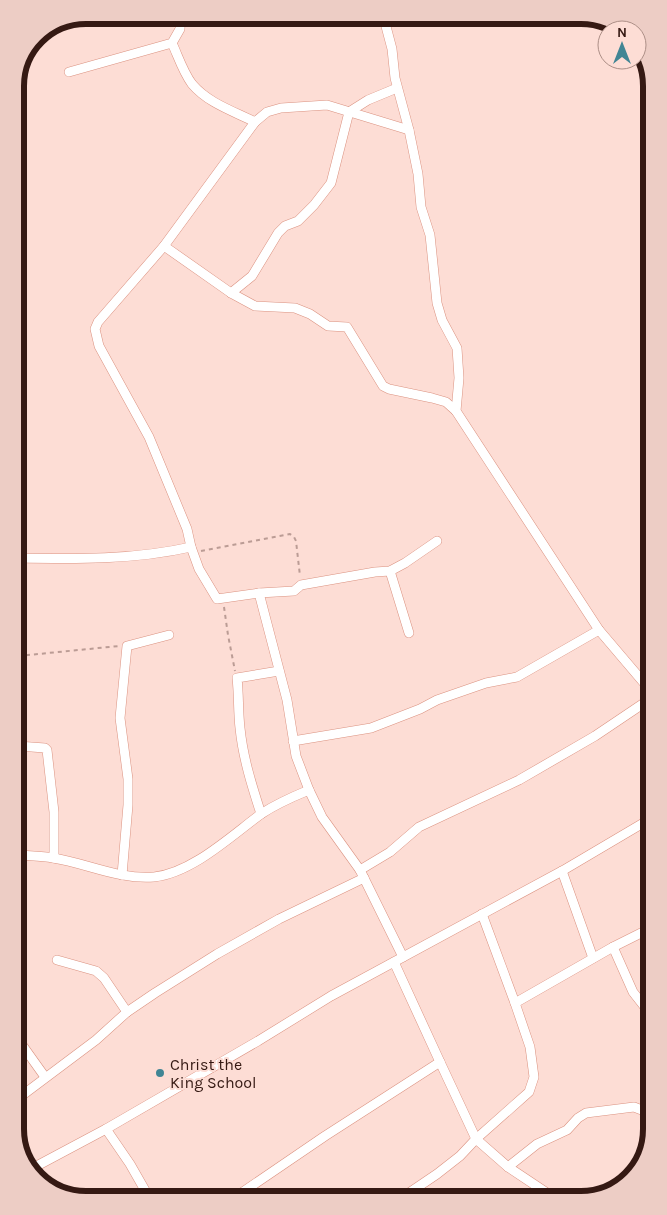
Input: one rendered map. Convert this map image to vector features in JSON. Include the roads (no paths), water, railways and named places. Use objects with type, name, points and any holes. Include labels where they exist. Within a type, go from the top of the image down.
[{"type":"street","points":[[69,72],[172,43],[180,29],[180,24]]},
{"type":"street","points":[[385,24],[392,49],[394,78],[409,130],[418,174],[421,207],[430,235],[437,303],[442,320],[457,348],[459,378],[456,412]]},
{"type":"street","points":[[172,43],[192,84],[201,93],[210,100],[255,122]]},
{"type":"street","points":[[231,293],[252,276],[278,233],[286,226],[298,221],[314,205],[331,183],[349,112],[368,100],[397,88]]},
{"type":"street","points":[[409,130],[327,105],[281,108],[267,112],[255,122],[164,246],[98,322],[95,329],[99,346],[149,437],[183,520],[192,550],[205,581],[217,599],[259,593],[294,591],[301,585],[375,572],[390,572],[405,564],[437,541]]},
{"type":"street","points":[[164,246],[231,293],[255,306],[295,308],[310,314],[328,326],[347,327],[383,386],[446,402],[456,412],[599,630],[643,682]]},
{"type":"street","points":[[24,558],[117,558],[192,550]]},
{"type":"street","points":[[390,572],[409,633]]},
{"type":"street","points":[[259,593],[288,700],[296,756],[309,790],[322,818],[362,874],[403,957]]},
{"type":"street","points":[[293,740],[371,728],[420,709],[437,700],[486,683],[517,676],[599,630]]},
{"type":"street","points":[[122,874],[128,805],[128,778],[120,718],[127,646],[169,635]]},
{"type":"street","points":[[262,814],[250,782],[245,759],[240,729],[237,678],[279,671]]},
{"type":"street","points":[[24,1094],[96,1040],[127,1012],[217,954],[362,874],[419,826],[519,780],[595,736],[643,704]]},
{"type":"street","points":[[24,746],[45,748],[47,750],[54,812],[54,858]]},
{"type":"street","points":[[24,855],[54,858],[122,874],[153,877],[176,872],[195,862],[278,804],[309,790]]},
{"type":"street","points":[[36,1166],[106,1129],[258,1042],[331,996],[562,871],[643,822]]},
{"type":"street","points":[[562,871],[593,958]]},
{"type":"street","points":[[411,1191],[452,1162],[529,1092],[534,1077],[530,1047],[516,1003],[482,914]]},
{"type":"street","points":[[516,1003],[593,958],[643,932]]},
{"type":"street","points":[[613,947],[633,992],[643,1005]]},
{"type":"street","points":[[57,960],[96,971],[104,978],[127,1012]]},
{"type":"street","points":[[394,962],[476,1139],[508,1167],[544,1191]]},
{"type":"street","points":[[24,1048],[45,1077]]},
{"type":"street","points":[[244,1191],[440,1062]]},
{"type":"street","points":[[508,1167],[537,1144],[567,1130],[578,1118],[586,1113],[634,1108],[643,1111]]},
{"type":"street","points":[[106,1129],[145,1191]]},
{"type":"place","name":"Christ the King School","points":[[160,1073]]}]
